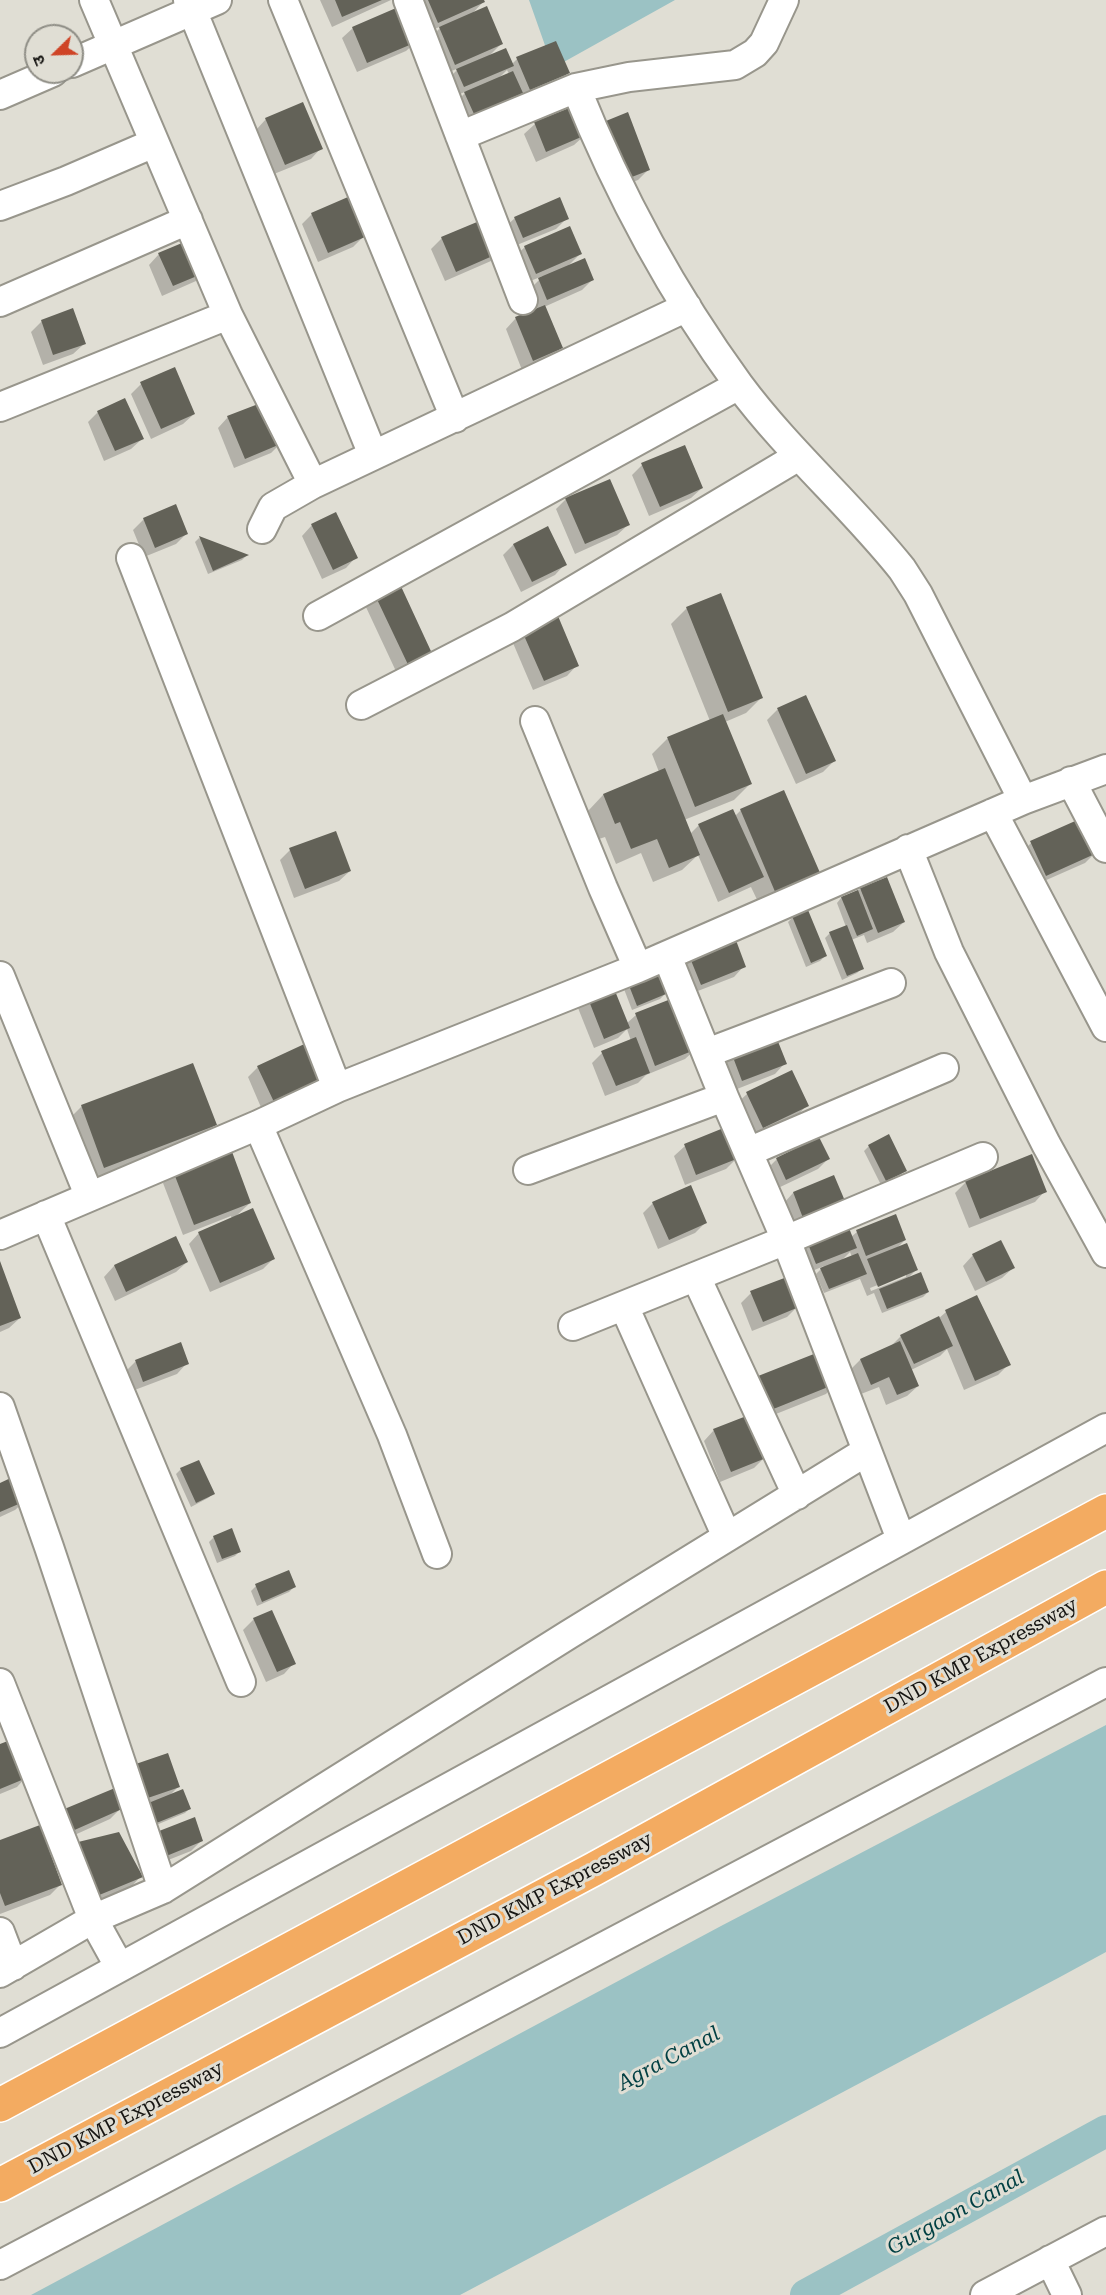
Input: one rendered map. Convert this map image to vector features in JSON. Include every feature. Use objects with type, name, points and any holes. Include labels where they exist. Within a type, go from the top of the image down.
[{"type":"highway","points":[[0,2105],[1106,1511]]},
{"type":"highway","name":"DND KMP Expressway","points":[[0,2185],[594,1869],[1106,1587]]},
{"type":"street","points":[[94,0],[228,315],[314,484]]},
{"type":"street","points":[[283,0],[456,418]]},
{"type":"street","points":[[408,0],[523,300]]},
{"type":"street","points":[[460,136],[576,88],[629,77],[735,65],[755,53],[764,44],[784,0]]},
{"type":"street","points":[[84,58],[199,3],[373,455]]},
{"type":"street","points":[[0,95],[25,84]]},
{"type":"street","points":[[576,88],[624,198],[643,235],[687,307],[739,385],[799,456],[902,568],[918,594],[1023,800]]},
{"type":"street","points":[[0,206],[66,181],[154,143]]},
{"type":"street","points":[[0,302],[188,220]]},
{"type":"street","points":[[262,529],[273,507],[314,484],[687,307]]},
{"type":"street","points":[[0,408],[228,315]]},
{"type":"street","points":[[318,616],[739,385]]},
{"type":"street","points":[[361,705],[512,627],[799,456]]},
{"type":"street","points":[[131,558],[336,1088]]},
{"type":"street","points":[[535,721],[586,848],[638,968]]},
{"type":"street","points":[[0,1235],[89,1195],[258,1125],[336,1088],[667,956],[1023,800],[1106,769]]},
{"type":"street","points":[[1071,781],[1106,848]]},
{"type":"street","points":[[993,813],[1106,1027]]},
{"type":"street","points":[[908,849],[949,952],[1046,1144],[1106,1253]]},
{"type":"street","points":[[667,956],[724,1097],[786,1240],[901,1539]]},
{"type":"street","points":[[0,976],[89,1195]]},
{"type":"street","points":[[706,1053],[891,983]]},
{"type":"street","points":[[748,1152],[944,1068]]},
{"type":"street","points":[[528,1170],[724,1097]]},
{"type":"street","points":[[258,1125],[392,1435],[437,1554]]},
{"type":"street","points":[[573,1326],[983,1157]]},
{"type":"street","points":[[46,1215],[241,1682]]},
{"type":"street","points":[[696,1277],[797,1495]]},
{"type":"street","points":[[624,1306],[727,1537]]},
{"type":"street","points":[[0,1407],[163,1889]]},
{"type":"street","points":[[0,2033],[1106,1428]]},
{"type":"street","points":[[0,1932],[6,1970],[93,1919],[163,1889],[867,1450]]},
{"type":"street","points":[[0,2265],[1106,1682]]},
{"type":"street","points":[[0,1683],[93,1919],[119,1966]]},
{"type":"street","points":[[985,2295],[1106,2231]]},
{"type":"street","points":[[1050,2260],[1068,2295]]},
{"type":"water","points":[[529,0],[675,0],[553,68]]},
{"type":"water","name":"Agra Canal","points":[[1106,1725],[1106,1952],[1060,1977],[460,2295],[31,2295],[721,1926]]},
{"type":"building","points":[[335,0],[382,0],[342,17]]},
{"type":"building","points":[[428,0],[484,0],[485,2],[438,23]]},
{"type":"building","points":[[403,5],[419,41],[367,63],[352,27]]},
{"type":"building","points":[[487,6],[503,44],[455,65],[439,27]]},
{"type":"building","points":[[556,41],[570,73],[530,90],[516,57]]},
{"type":"building","points":[[506,48],[514,66],[464,87],[456,69]]},
{"type":"building","points":[[513,71],[523,93],[474,114],[464,92]]},
{"type":"building","points":[[303,102],[323,149],[285,165],[265,118]]},
{"type":"building","points":[[574,106],[586,135],[546,152],[534,122]]},
{"type":"building","points":[[628,112],[650,170],[624,180],[601,123]]},
{"type":"building","points":[[348,197],[365,237],[328,253],[311,213]]},
{"type":"building","points":[[560,197],[569,219],[523,238],[514,217]]},
{"type":"building","points":[[489,217],[504,251],[456,272],[441,237]]},
{"type":"building","points":[[570,226],[582,254],[536,274],[524,246]]},
{"type":"building","points":[[194,238],[209,271],[173,286],[158,253]]},
{"type":"building","points":[[585,258],[594,280],[547,300],[538,278]]},
{"type":"building","points":[[545,305],[563,348],[533,361],[515,317]]},
{"type":"building","points":[[73,308],[86,344],[53,355],[41,320]]},
{"type":"building","points":[[175,367],[195,414],[161,429],[140,382]]},
{"type":"building","points":[[125,398],[144,439],[115,451],[97,411]]},
{"type":"building","points":[[266,401],[283,443],[245,459],[227,416]]},
{"type":"building","points":[[685,445],[703,488],[660,507],[641,463]]},
{"type":"building","points":[[610,479],[630,525],[585,544],[565,498]]},
{"type":"building","points":[[176,504],[188,534],[155,548],[143,518]]},
{"type":"building","points":[[336,512],[358,558],[333,570],[311,524]]},
{"type":"building","points":[[548,526],[567,565],[532,582],[513,544]]},
{"type":"building","points":[[199,536],[249,555],[213,571]]},
{"type":"building","points":[[399,582],[436,662],[412,673],[374,593]]},
{"type":"building","points":[[721,593],[763,698],[728,712],[686,607]]},
{"type":"building","points":[[558,616],[579,666],[544,681],[522,631]]},
{"type":"building","points":[[806,695],[836,761],[806,774],[777,708]]},
{"type":"building","points":[[723,714],[752,784],[695,807],[667,737]]},
{"type":"building","points":[[665,768],[700,855],[669,868],[657,839],[631,849],[620,822],[615,824],[603,794]]},
{"type":"building","points":[[784,790],[821,875],[776,894],[740,809]]},
{"type":"building","points":[[733,809],[764,877],[729,893],[698,824]]},
{"type":"building","points":[[1082,818],[1097,853],[1046,876],[1030,841]]},
{"type":"building","points":[[336,831],[351,871],[305,889],[289,848]]},
{"type":"building","points":[[887,877],[905,922],[878,933],[860,888]]},
{"type":"building","points":[[858,890],[873,929],[857,936],[841,897]]},
{"type":"building","points":[[808,910],[827,956],[811,963],[792,916]]},
{"type":"building","points":[[847,925],[864,969],[847,976],[829,932]]},
{"type":"building","points":[[734,935],[746,967],[701,985],[688,953]]},
{"type":"building","points":[[657,972],[666,994],[637,1006],[628,983]]},
{"type":"building","points":[[613,986],[630,1028],[604,1039],[587,996]]},
{"type":"building","points":[[676,997],[697,1049],[655,1066],[635,1013]]},
{"type":"building","points":[[775,1034],[787,1064],[742,1081],[731,1052]]},
{"type":"building","points":[[636,1037],[650,1073],[616,1086],[601,1051]]},
{"type":"building","points":[[313,1040],[330,1076],[274,1102],[257,1066]]},
{"type":"building","points":[[193,1063],[217,1125],[104,1168],[81,1105]]},
{"type":"building","points":[[792,1070],[809,1106],[763,1128],[746,1092]]},
{"type":"building","points":[[726,1127],[739,1158],[696,1175],[684,1144]]},
{"type":"building","points":[[889,1134],[907,1171],[886,1181],[868,1145]]},
{"type":"building","points":[[819,1137],[830,1159],[786,1180],[776,1158]]},
{"type":"building","points":[[231,1149],[251,1203],[194,1225],[173,1171]]},
{"type":"building","points":[[1032,1154],[1047,1192],[980,1219],[965,1181]]},
{"type":"building","points":[[834,1175],[845,1201],[803,1218],[793,1192]]},
{"type":"building","points":[[691,1185],[707,1223],[669,1240],[652,1202]]},
{"type":"building","points":[[253,1208],[275,1259],[220,1283],[198,1232]]},
{"type":"building","points":[[896,1214],[906,1240],[866,1256],[856,1230]]},
{"type":"building","points":[[847,1223],[857,1248],[816,1264],[806,1239]]},
{"type":"building","points":[[176,1236],[188,1262],[126,1292],[114,1265]]},
{"type":"building","points":[[1001,1240],[1015,1268],[986,1282],[972,1254]]},
{"type":"building","points":[[907,1243],[918,1270],[878,1287],[867,1259]]},
{"type":"building","points":[[858,1253],[867,1274],[829,1289],[820,1268]]},
{"type":"building","points":[[0,1261],[21,1318],[0,1326]]},
{"type":"building","points":[[921,1272],[929,1292],[887,1309],[879,1289]]},
{"type":"building","points":[[787,1277],[799,1307],[763,1322],[750,1291]]},
{"type":"building","points":[[977,1295],[1011,1365],[975,1381],[945,1310]]},
{"type":"building","points":[[939,1316],[953,1346],[914,1364],[900,1335]]},
{"type":"building","points":[[900,1341],[919,1386],[897,1395],[889,1377],[871,1385],[860,1359]]},
{"type":"building","points":[[181,1342],[189,1364],[143,1382],[135,1360]]},
{"type":"building","points":[[824,1350],[838,1383],[761,1414],[748,1380]]},
{"type":"building","points":[[749,1415],[766,1458],[731,1472],[713,1429]]},
{"type":"building","points":[[199,1460],[215,1494],[196,1503],[180,1468]]},
{"type":"building","points":[[17,1475],[28,1500],[0,1512],[0,1483]]},
{"type":"building","points":[[232,1528],[241,1552],[222,1559],[213,1536]]},
{"type":"building","points":[[289,1570],[296,1587],[262,1602],[255,1584]]},
{"type":"building","points":[[272,1610],[296,1664],[277,1672],[253,1618]]},
{"type":"building","points":[[13,1739],[29,1777],[0,1789],[0,1744]]},
{"type":"building","points":[[168,1753],[180,1787],[139,1801],[127,1767]]},
{"type":"building","points":[[115,1788],[122,1809],[70,1832],[62,1810]]},
{"type":"building","points":[[183,1789],[191,1809],[154,1824],[146,1804]]},
{"type":"building","points":[[195,1817],[203,1841],[164,1857],[154,1833]]},
{"type":"building","points":[[40,1825],[62,1885],[5,1906],[0,1893],[0,1840]]},
{"type":"building","points":[[119,1832],[143,1877],[92,1898],[70,1844]]},
{"type":"waterway","name":"Gurgaon Canal","points":[[806,2295],[1106,2131]]}]
